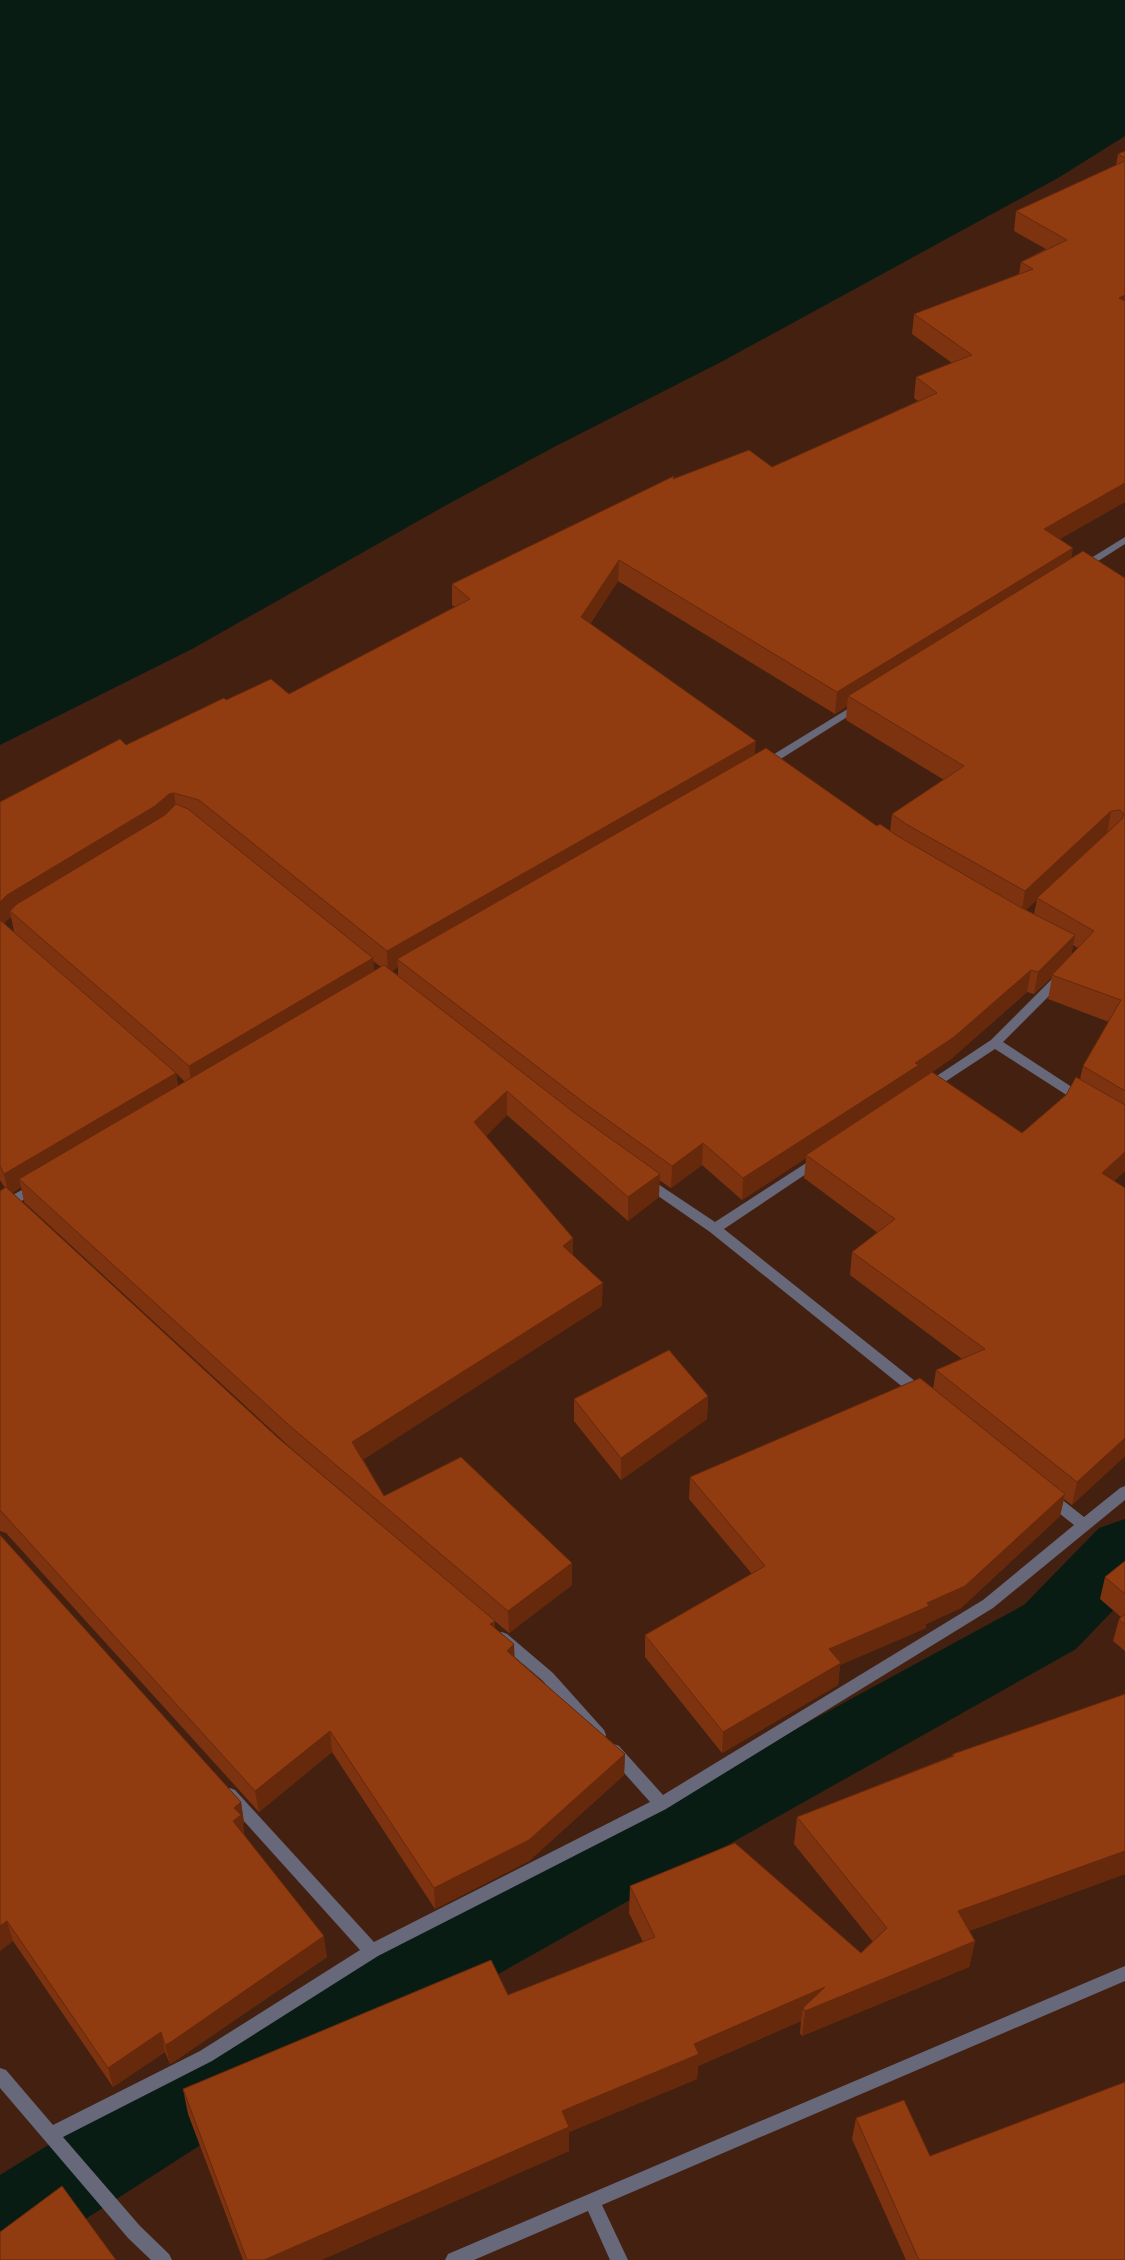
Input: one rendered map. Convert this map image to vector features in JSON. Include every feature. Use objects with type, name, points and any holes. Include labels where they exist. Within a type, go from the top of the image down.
[{"type":"street","points":[[1067,576],[1125,540]]},
{"type":"street","points":[[755,769],[776,762],[865,701]]},
{"type":"street","points":[[912,1098],[995,1043],[1069,969]]},
{"type":"street","points":[[995,1043],[1091,1106]]},
{"type":"street","points":[[715,1230],[830,1153]]},
{"type":"street","points":[[636,1174],[715,1230],[931,1402]]},
{"type":"street","points":[[11,1206],[46,1181]]},
{"type":"street","points":[[1039,1489],[1085,1526]]},
{"type":"street","points":[[52,2134],[206,2056],[372,1951],[661,1804],[988,1604],[1125,1492]]},
{"type":"street","points":[[488,1626],[548,1677],[661,1804]]},
{"type":"street","points":[[223,1787],[372,1951]]},
{"type":"street","points":[[454,2260],[1125,1973]]},
{"type":"street","points":[[0,2076],[70,2154],[134,2232],[163,2260]]},
{"type":"street","points":[[591,2200],[619,2260]]},
{"type":"shaded area","points":[[0,0],[1125,0],[1125,136],[1058,178],[723,361],[556,446],[450,503],[192,649],[0,745]]},
{"type":"building","points":[[1125,151],[1125,158],[1118,154]]},
{"type":"building","points":[[1125,161],[1125,295],[1119,298],[1125,301],[1125,483],[1044,529],[1073,548],[837,692],[619,560],[581,617],[756,741],[387,951],[199,800],[174,793],[169,794],[155,806],[7,895],[0,902],[0,802],[120,739],[126,745],[224,698],[226,700],[271,679],[289,694],[470,599],[452,584],[674,476],[673,479],[749,450],[772,467],[937,393],[916,377],[972,355],[914,314],[1033,269],[1021,262],[1067,240],[1016,211]]},
{"type":"building","points":[[1083,551],[1125,578],[1125,1091],[1083,1066],[1121,1000],[1052,975],[1094,931],[1037,898],[1122,819],[1124,814],[1120,810],[1111,811],[1025,891],[906,824],[892,814],[964,766],[848,696]]},
{"type":"building","points":[[766,748],[877,826],[880,824],[1020,907],[1075,935],[1038,972],[1031,970],[954,1037],[915,1063],[919,1065],[743,1178],[703,1143],[672,1166],[587,1105],[397,959]]},
{"type":"building","points":[[176,804],[188,809],[373,958],[189,1066],[10,911],[17,904],[165,815]]},
{"type":"building","points":[[0,920],[176,1073],[4,1174],[0,1166]]},
{"type":"building","points":[[384,965],[576,1114],[660,1174],[628,1197],[507,1091],[474,1122],[573,1238],[563,1246],[603,1283],[352,1442],[384,1496],[461,1457],[572,1563],[508,1611],[290,1426],[19,1179]]},
{"type":"building","points":[[932,1072],[1022,1133],[1066,1095],[1076,1077],[1125,1105],[1125,1152],[1102,1173],[1125,1188],[1125,1438],[1077,1482],[936,1370],[985,1349],[852,1252],[895,1219],[806,1155]]},
{"type":"building","points":[[6,1187],[277,1437],[495,1621],[490,1624],[514,1644],[507,1651],[625,1754],[529,1840],[434,1888],[330,1731],[255,1791],[0,1510],[0,1191]]},
{"type":"building","points":[[669,1350],[708,1396],[621,1458],[574,1399]]},
{"type":"building","points":[[920,1378],[1065,1494],[965,1586],[927,1603],[929,1606],[829,1649],[841,1663],[723,1732],[645,1635],[765,1566],[690,1477]]},
{"type":"building","points":[[0,1535],[241,1802],[234,1808],[241,1815],[233,1821],[324,1936],[171,2042],[165,2045],[161,2032],[108,2068],[7,1921],[0,1926]]},
{"type":"building","points":[[1125,1561],[1125,1594],[1105,1577]]},
{"type":"building","points":[[1125,1614],[1125,1625],[1119,1619]]},
{"type":"building","points":[[1125,1694],[1125,1851],[958,1911],[975,1941],[805,2011],[803,2008],[825,1987],[694,2044],[699,2054],[562,2111],[569,2127],[264,2260],[247,2260],[183,2089],[491,1960],[508,1995],[655,1937],[630,1886],[735,1843],[861,1953],[887,1928],[797,1817],[954,1756],[953,1754]]},
{"type":"building","points":[[1125,2082],[1125,2260],[919,2260],[856,2118],[904,2100],[930,2156]]},
{"type":"building","points":[[62,2186],[116,2260],[0,2260],[0,2232]]},
{"type":"waterway","points":[[0,2224],[214,2089],[1050,1627],[1125,1549]]}]
